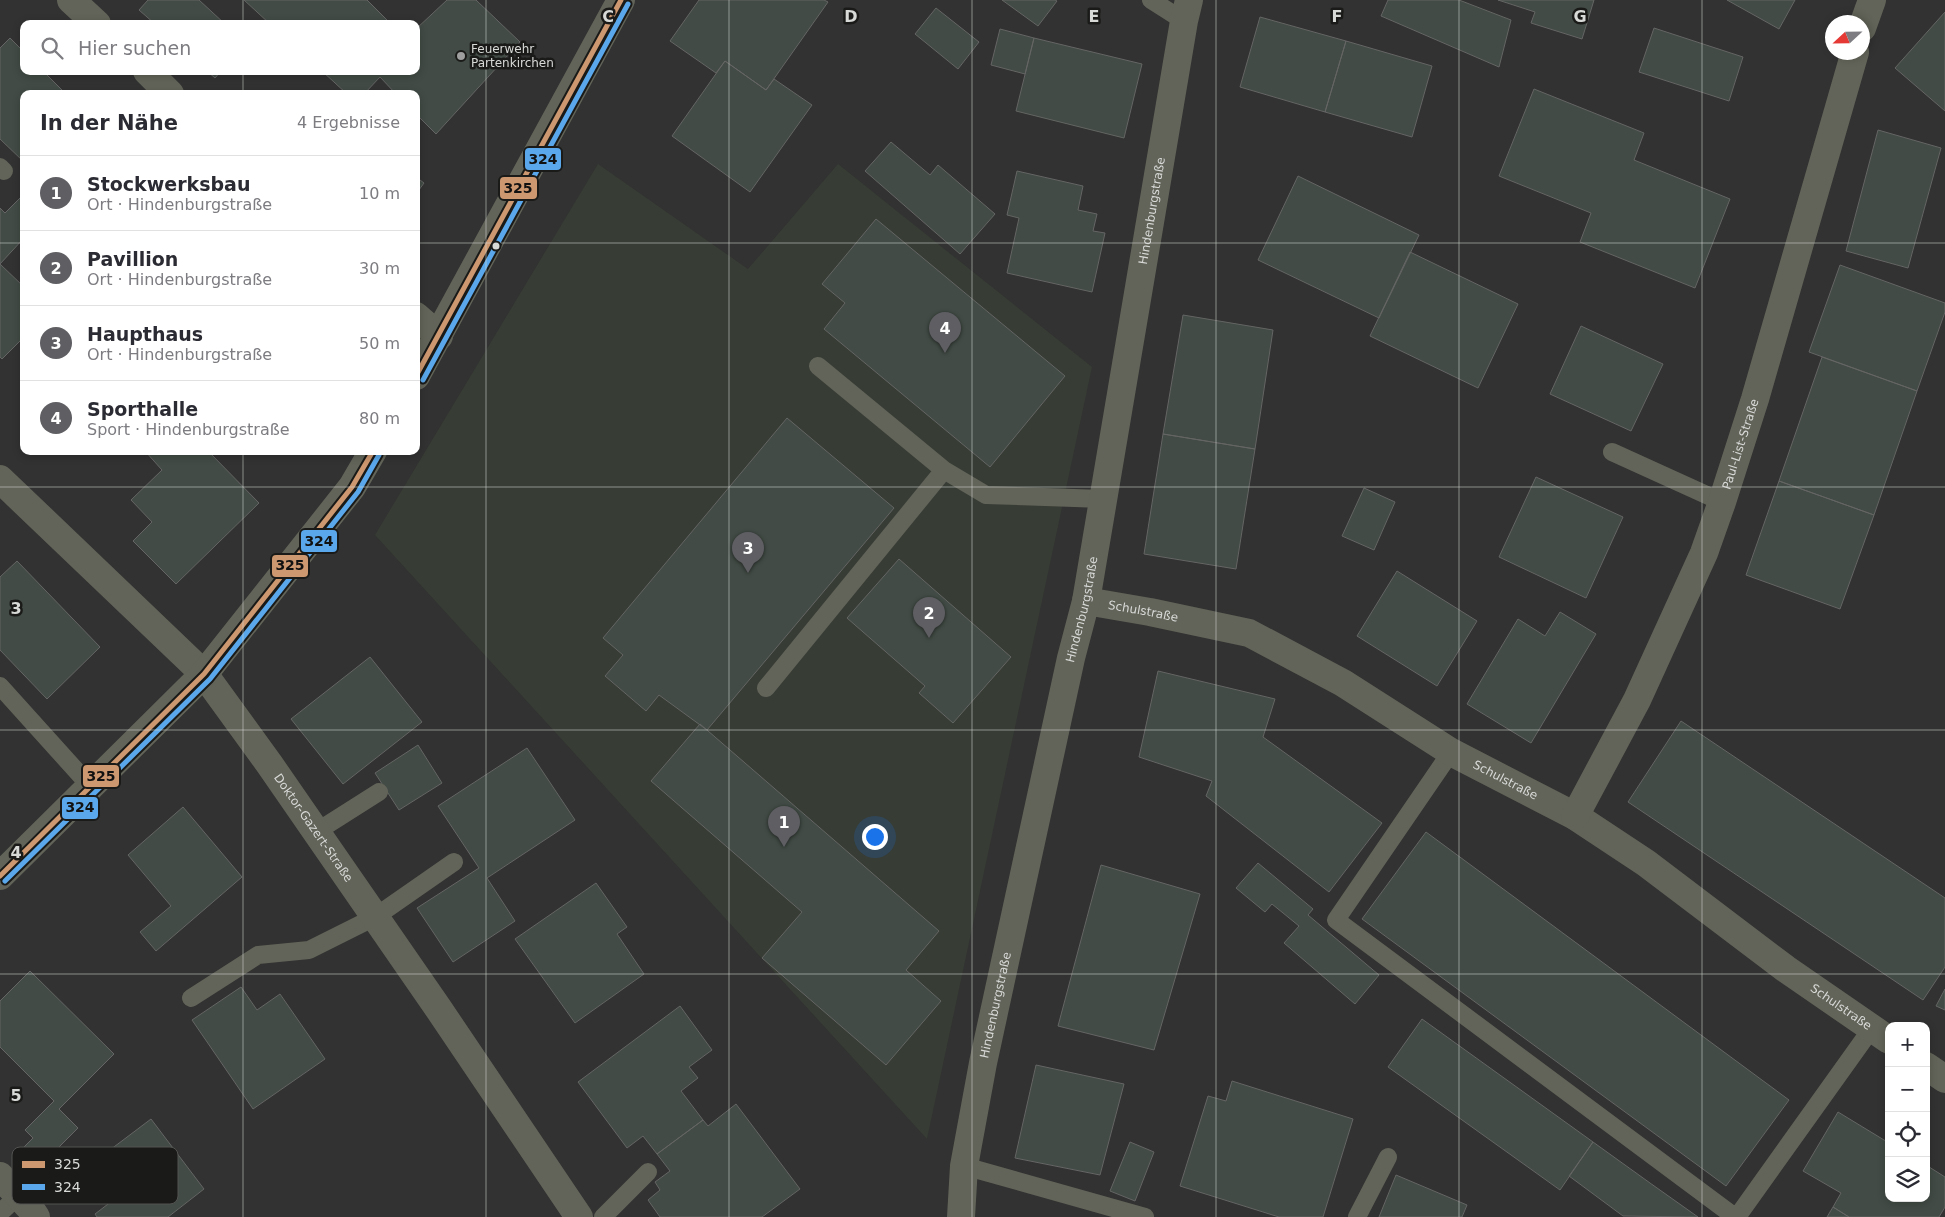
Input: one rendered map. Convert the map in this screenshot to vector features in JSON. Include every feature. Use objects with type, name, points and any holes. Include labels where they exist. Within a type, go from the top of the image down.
[{"type":"street","points":[[71,0],[93,20]]},
{"type":"street","points":[[420,369],[621,0]]},
{"type":"street","points":[[1867,15],[1872,0]]},
{"type":"street","name":"Hindenburgstraße","points":[[961,1217],[964,1166],[983,1063],[1071,658],[1086,601],[1187,10]]},
{"type":"street","name":"Paul-List-Straße","points":[[1575,816],[1637,700],[1704,553],[1755,399],[1853,60]]},
{"type":"street","points":[[151,75],[166,90]]},
{"type":"street","points":[[420,319],[439,336]]},
{"type":"street","points":[[0,876],[204,674],[352,488],[370,455]]},
{"type":"street","name":"Doktor-Gazert-Straße","points":[[0,478],[204,674],[270,765],[375,917],[579,1217]]},
{"type":"street","name":"Schulstraße","points":[[1086,601],[1150,612],[1249,633],[1343,683],[1451,752],[1575,816],[1646,863],[1786,969],[1880,1034]]},
{"type":"street","points":[[1927,1067],[1945,1079]]},
{"type":"street","points":[[23,1204],[30,1208],[36,1217]]},
{"type":"lane","points":[[1151,0],[1187,10]]},
{"type":"lane","points":[[818,366],[944,470],[986,495],[1103,499]]},
{"type":"lane","points":[[1612,452],[1722,502]]},
{"type":"lane","points":[[766,688],[944,470]]},
{"type":"lane","points":[[0,686],[91,787]]},
{"type":"lane","points":[[1451,752],[1336,920],[1736,1217],[1880,1034]]},
{"type":"lane","points":[[316,832],[380,792]]},
{"type":"lane","points":[[191,998],[258,954],[309,950],[375,917],[454,862]]},
{"type":"lane","points":[[1357,1217],[1388,1157]]},
{"type":"lane","points":[[964,1166],[1145,1217]]},
{"type":"lane","points":[[603,1217],[648,1172]]},
{"type":"shaded area","points":[[598,164],[748,269],[838,164],[1092,367],[927,1139],[375,535]]},
{"type":"building","points":[[148,0],[199,0],[221,20],[150,20],[139,10]]},
{"type":"building","points":[[244,0],[367,0],[387,20],[266,20]]},
{"type":"building","name":"Feuerwehr Partenkirchen","points":[[447,0],[476,0],[520,42],[436,134],[420,118],[420,90],[392,90],[380,77],[368,90],[343,90],[326,75],[420,75],[420,25]]},
{"type":"building","points":[[699,0],[824,0],[828,2],[766,90],[725,61],[716,73],[670,41]]},
{"type":"building","points":[[1002,0],[1055,0],[1057,1],[1038,26]]},
{"type":"building","points":[[1388,0],[1459,0],[1511,20],[1499,67],[1381,16]]},
{"type":"building","points":[[1498,0],[1594,0],[1582,39],[1531,23],[1535,12]]},
{"type":"building","points":[[1727,0],[1795,0],[1779,29]]},
{"type":"building","points":[[936,8],[979,42],[958,69],[915,34]]},
{"type":"building","points":[[1945,12],[1945,111],[1895,68]]},
{"type":"building","points":[[1260,17],[1346,41],[1325,112],[1240,87]]},
{"type":"building","points":[[1654,28],[1743,57],[1729,101],[1639,72]]},
{"type":"building","points":[[1000,29],[1034,38],[1025,74],[991,65]]},
{"type":"building","points":[[10,38],[20,48],[20,75],[47,75],[62,90],[20,90],[20,158],[0,139],[0,48]]},
{"type":"building","points":[[1034,38],[1142,64],[1124,138],[1016,111]]},
{"type":"building","points":[[1346,41],[1432,66],[1412,137],[1325,112]]},
{"type":"building","points":[[725,61],[766,90],[774,79],[812,105],[750,192],[672,136]]},
{"type":"building","points":[[1534,89],[1644,133],[1634,160],[1730,199],[1695,288],[1580,242],[1591,213],[1499,176]]},
{"type":"building","points":[[1878,130],[1941,148],[1908,268],[1846,251]]},
{"type":"building","points":[[891,142],[930,175],[938,165],[995,214],[960,254],[865,171]]},
{"type":"building","points":[[1017,171],[1083,186],[1078,210],[1097,214],[1093,231],[1105,233],[1092,292],[1007,273],[1019,218],[1007,215]]},
{"type":"building","points":[[1298,176],[1419,235],[1379,318],[1258,260]]},
{"type":"building","points":[[420,180],[424,183],[420,188]]},
{"type":"building","points":[[20,198],[20,242],[0,264],[0,208],[5,213]]},
{"type":"building","points":[[876,219],[1065,376],[990,467],[824,329],[845,303],[822,284]]},
{"type":"building","points":[[1410,252],[1518,304],[1478,388],[1370,336]]},
{"type":"building","points":[[0,264],[20,283],[20,341],[2,359],[0,357]]},
{"type":"building","points":[[1840,265],[1945,303],[1945,312],[1917,391],[1809,352]]},
{"type":"building","points":[[1183,315],[1273,330],[1255,449],[1163,434]]},
{"type":"building","points":[[1581,326],[1663,364],[1631,431],[1550,394]]},
{"type":"building","points":[[1822,357],[1917,391],[1874,515],[1779,481]]},
{"type":"building","points":[[787,418],[894,508],[707,730],[659,695],[646,711],[605,676],[623,655],[603,638]]},
{"type":"building","points":[[1163,434],[1255,449],[1236,569],[1144,554]]},
{"type":"building","points":[[149,455],[212,455],[259,503],[176,584],[133,541],[152,522],[131,500],[162,470]]},
{"type":"building","points":[[1536,477],[1623,517],[1586,598],[1499,557]]},
{"type":"building","points":[[1779,481],[1874,515],[1840,609],[1746,575]]},
{"type":"building","points":[[1364,488],[1395,502],[1374,550],[1342,536]]},
{"type":"building","points":[[899,559],[1011,657],[953,723],[919,693],[925,686],[847,618]]},
{"type":"building","points":[[17,561],[100,647],[47,699],[0,650],[0,577]]},
{"type":"building","points":[[1397,571],[1477,621],[1437,686],[1357,636]]},
{"type":"building","points":[[1560,612],[1596,634],[1531,743],[1467,704],[1518,619],[1545,636]]},
{"type":"building","points":[[370,657],[422,722],[343,784],[291,719]]},
{"type":"building","points":[[1158,671],[1275,699],[1263,737],[1382,823],[1329,892],[1206,796],[1212,781],[1139,757]]},
{"type":"building","points":[[1681,721],[1945,898],[1945,967],[1923,1000],[1628,802]]},
{"type":"building","points":[[700,724],[939,931],[906,970],[941,1001],[886,1065],[762,958],[802,912],[651,781]]},
{"type":"building","points":[[418,745],[442,783],[399,810],[375,773]]},
{"type":"building","points":[[527,748],[575,820],[487,878],[515,921],[453,962],[417,908],[479,868],[438,806]]},
{"type":"building","points":[[183,807],[242,877],[156,951],[140,932],[171,906],[128,855]]},
{"type":"building","points":[[1426,832],[1789,1100],[1726,1186],[1362,919]]},
{"type":"building","points":[[1258,863],[1313,909],[1308,915],[1379,975],[1355,1004],[1284,943],[1299,926],[1272,904],[1265,912],[1236,888]]},
{"type":"building","points":[[1101,865],[1200,894],[1154,1050],[1058,1026]]},
{"type":"building","points":[[596,883],[627,927],[617,934],[644,974],[575,1023],[515,939]]},
{"type":"building","points":[[30,971],[114,1054],[59,1109],[78,1128],[59,1147],[24,1147],[33,1138],[25,1130],[54,1101],[0,1047],[0,1001]]},
{"type":"building","points":[[241,987],[257,1010],[280,994],[325,1059],[253,1109],[192,1020]]},
{"type":"building","points":[[1945,989],[1945,1010],[1936,1006]]},
{"type":"building","points":[[680,1006],[712,1050],[689,1067],[698,1078],[681,1091],[703,1120],[657,1154],[643,1136],[627,1148],[578,1082]]},
{"type":"building","points":[[1422,1019],[1593,1142],[1560,1190],[1388,1067]]},
{"type":"building","points":[[1036,1065],[1124,1084],[1100,1175],[1015,1158]]},
{"type":"building","points":[[1232,1081],[1353,1119],[1323,1217],[1279,1217],[1180,1186],[1208,1096],[1226,1101]]},
{"type":"building","points":[[736,1104],[800,1189],[762,1217],[660,1217],[648,1200],[660,1190],[655,1182],[670,1171],[657,1154],[703,1120],[708,1126]]},
{"type":"building","points":[[1838,1112],[1885,1141],[1885,1202],[1930,1202],[1930,1168],[1945,1177],[1945,1207],[1939,1217],[1849,1217],[1833,1207],[1841,1193],[1803,1171]]},
{"type":"building","points":[[151,1119],[172,1147],[114,1147]]},
{"type":"building","points":[[1130,1142],[1154,1152],[1135,1201],[1110,1191]]},
{"type":"building","points":[[1593,1142],[1698,1217],[1623,1216],[1569,1176]]},
{"type":"building","points":[[178,1155],[204,1189],[168,1217],[97,1217],[95,1214],[108,1204],[178,1204]]},
{"type":"building","points":[[1396,1175],[1467,1205],[1462,1217],[1379,1217]]},
{"type":"building","points":[[1833,1207],[1849,1217],[1827,1217]]},
{"type":"transit line","name":"325","points":[[420,369],[621,0]]},
{"type":"transit line","name":"324","points":[[423,380],[628,4]]},
{"type":"transit line","name":"325","points":[[0,876],[204,674],[352,487],[371,455]]},
{"type":"transit line","name":"324","points":[[5,881],[210,679],[358,492],[379,455]]},
{"type":"place","name":"Feuerwehr Partenkirchen","points":[[461,56]]},
{"type":"place","name":"Sporthalle","points":[[945,353]]},
{"type":"place","name":"Haupthaus","points":[[748,573]]},
{"type":"place","name":"Pavillion","points":[[929,638]]},
{"type":"place","name":"Stockwerksbau","points":[[784,847]]}]
